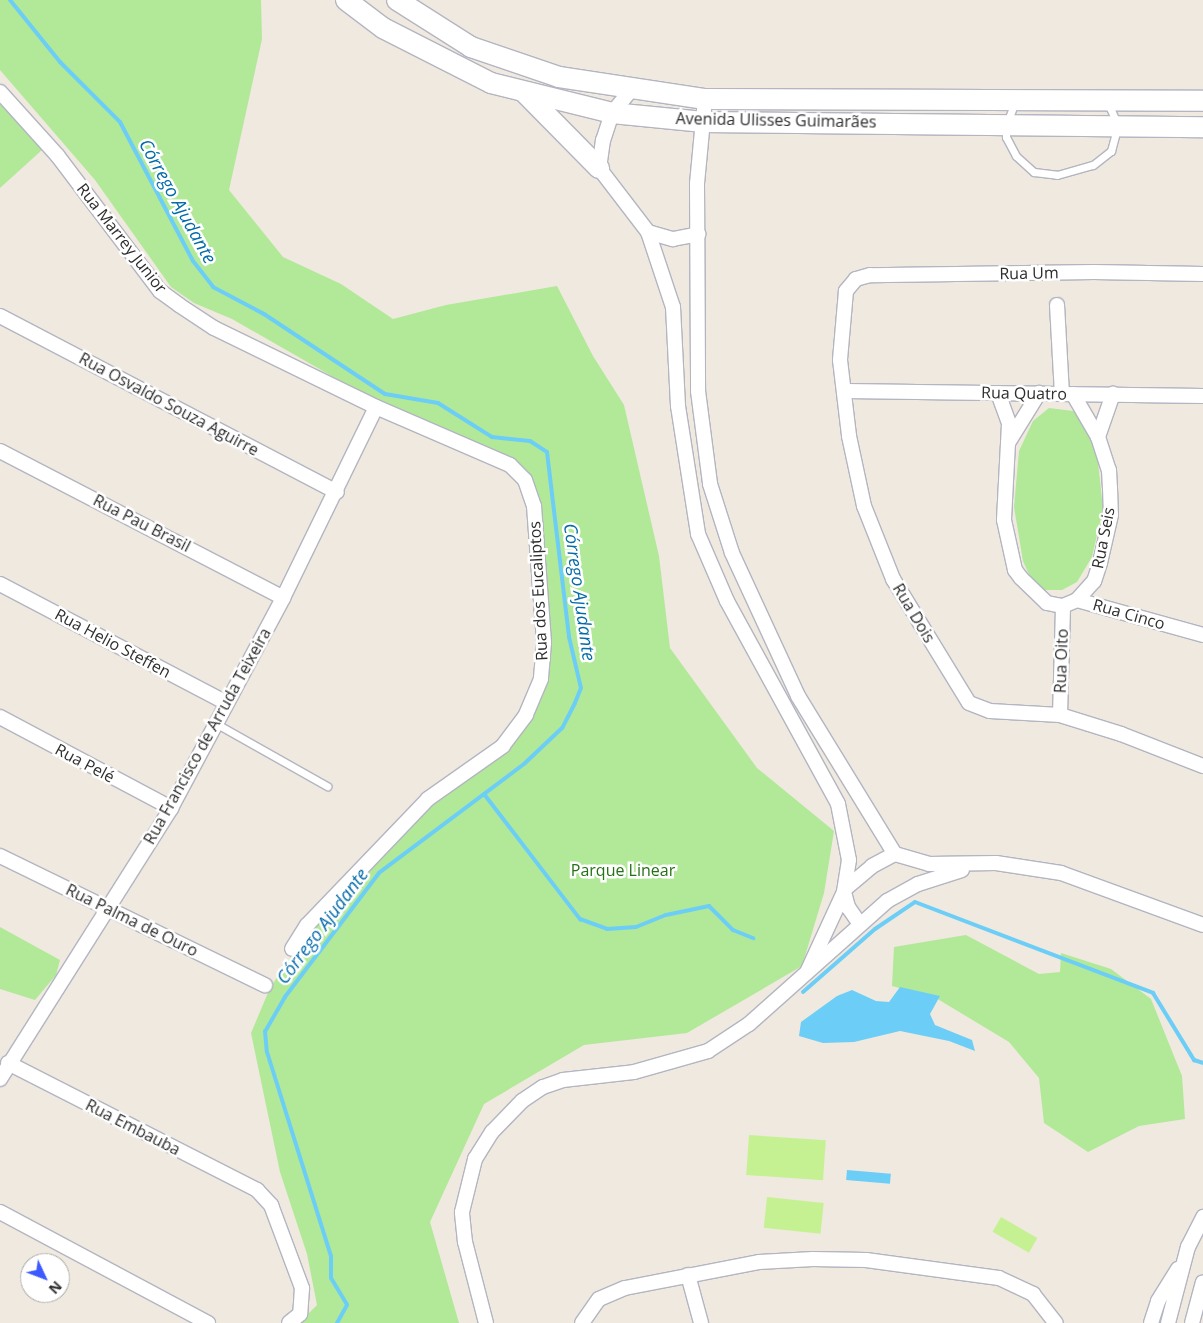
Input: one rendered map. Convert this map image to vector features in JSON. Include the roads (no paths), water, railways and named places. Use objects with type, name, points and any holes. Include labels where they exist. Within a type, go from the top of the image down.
[{"type":"street","name":"Avenida Ulisses Guimarães","points":[[346,0],[383,28],[428,53],[491,83],[612,113],[704,122],[1203,127]]},
{"type":"street","name":"Avenida Ulisses Guimarães","points":[[396,0],[471,47],[559,76],[705,99],[1015,101],[1103,99],[1203,101]]},
{"type":"street","points":[[428,53],[442,30]]},
{"type":"street","points":[[599,168],[603,140],[612,113],[632,89]]},
{"type":"street","name":"Rua Marrey Junior","points":[[0,92],[63,161],[160,290],[214,328],[376,407]]},
{"type":"street","points":[[524,92],[599,168],[648,232],[673,307],[678,406],[698,534],[727,601],[838,804],[848,860],[844,891],[808,970]]},
{"type":"street","points":[[705,99],[697,183],[699,234],[698,391],[710,484],[732,552],[798,696],[895,854],[929,864],[1028,866],[1061,873],[1203,925]]},
{"type":"street","points":[[648,232],[673,239],[699,234]]},
{"type":"street","name":"Rua Um","points":[[856,279],[870,275],[1094,272],[1203,274]]},
{"type":"street","name":"Rua Dois","points":[[856,279],[846,291],[840,360],[846,391],[849,436],[864,506],[893,579],[962,695],[980,710],[1060,715],[1121,734],[1203,766]]},
{"type":"street","points":[[1057,305],[1067,394]]},
{"type":"street","name":"Rua Osvaldo Souza Aguirre","points":[[0,316],[337,492]]},
{"type":"street","name":"Rua Quatro","points":[[846,391],[1203,396]]},
{"type":"street","points":[[998,393],[1009,424],[1004,520],[1014,570],[1047,603],[1063,606]]},
{"type":"street","points":[[1007,446],[1040,393]]},
{"type":"street","name":"Rua Seis","points":[[1067,394],[1098,437],[1109,470],[1110,515],[1094,581],[1077,600]]},
{"type":"street","points":[[1098,437],[1112,394]]},
{"type":"street","name":"Rua Francisco de Arruda Teixeira","points":[[0,1079],[8,1063],[42,1015],[106,908],[170,808],[283,598],[337,492],[376,407]]},
{"type":"street","name":"Rua dos Eucaliptos","points":[[292,949],[307,925],[428,798],[503,746],[526,715],[541,679],[544,643],[534,506],[525,480],[510,464],[376,407]]},
{"type":"street","name":"Rua Pau Brasil","points":[[0,451],[283,598]]},
{"type":"street","name":"Rua Seis","points":[[1094,581],[1107,606]]},
{"type":"street","name":"Rua Helio Steffen","points":[[0,584],[227,702]]},
{"type":"street","name":"Rua Cinco","points":[[1063,606],[1077,600],[1107,606],[1203,635]]},
{"type":"street","name":"Rua Oito","points":[[1060,715],[1063,606]]},
{"type":"street","name":"Rua Pelé","points":[[0,717],[170,808]]},
{"type":"street","points":[[844,891],[872,866],[895,854]]},
{"type":"street","name":"Rua Palma de Ouro","points":[[0,856],[264,985]]},
{"type":"street","points":[[486,1323],[465,1242],[462,1212],[475,1159],[492,1132],[522,1101],[549,1085],[581,1076],[666,1066],[708,1052],[749,1024],[860,924],[900,892],[975,866]]},
{"type":"street","points":[[844,891],[848,907],[860,924]]},
{"type":"street","name":"Rua Embauba","points":[[8,1063],[257,1190],[271,1205],[302,1288],[300,1314],[289,1323]]},
{"type":"street","points":[[0,1212],[201,1321]]},
{"type":"street","points":[[1168,1323],[1184,1260],[1203,1217]]},
{"type":"street","points":[[582,1323],[598,1299],[608,1293],[688,1275],[759,1262],[813,1259],[866,1260],[972,1272],[1018,1286],[1045,1306],[1056,1323]]},
{"type":"street","points":[[1151,1323],[1168,1282],[1184,1260]]},
{"type":"street","points":[[688,1275],[701,1323]]},
{"type":"street","points":[[1178,1280],[1202,1284],[1192,1323]]},
{"type":"lane","points":[[1015,101],[1006,125],[1006,137],[1016,156],[1034,172],[1056,175],[1093,165],[1111,151],[1118,125],[1103,99]]},
{"type":"lane","points":[[215,724],[327,786]]},
{"type":"water","points":[[900,987],[940,996],[930,1014],[935,1025],[972,1040],[975,1051],[949,1041],[900,1031],[854,1042],[823,1043],[799,1036],[801,1022],[837,996],[852,990],[876,1001],[889,1002]]},
{"type":"water","points":[[847,1170],[891,1174],[890,1184],[846,1180]]},
{"type":"waterway","name":"Córrego Ajudante","points":[[10,0],[60,62],[120,122],[193,261],[213,287],[264,314],[385,394],[438,403],[492,437],[530,441],[547,452],[569,637],[581,688],[575,703],[562,728],[524,764],[379,873],[285,997],[265,1031],[267,1052],[331,1256],[331,1278],[347,1305],[337,1323]]},
{"type":"waterway","points":[[484,794],[580,919],[607,929],[636,927],[666,915],[709,906],[733,930],[753,938]]},
{"type":"waterway","points":[[803,992],[875,929],[915,902],[1153,993],[1194,1060],[1203,1063]]},
{"type":"park label","name":"Parque Linear","points":[[623,870]]}]
